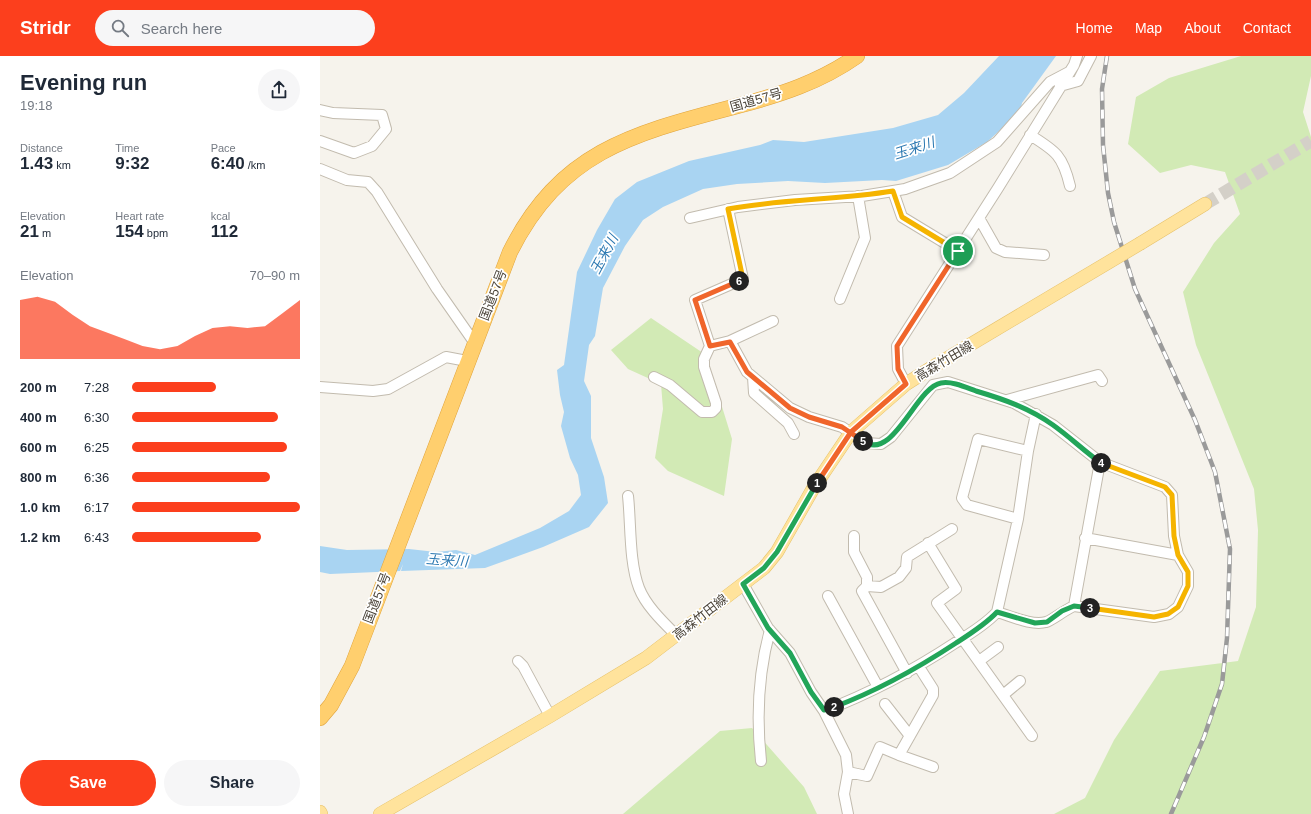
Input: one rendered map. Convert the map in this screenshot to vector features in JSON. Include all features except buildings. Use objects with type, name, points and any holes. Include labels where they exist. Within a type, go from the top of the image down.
[{"type":"highway","name":"国道57号","points":[[320,718],[331,705],[352,666],[474,342],[510,252],[519,233],[547,195],[577,167],[610,147],[642,133],[785,93],[828,74],[857,56]]},
{"type":"main road","name":"高森竹田線","points":[[380,814],[550,716],[646,658],[677,636],[764,568],[777,552],[814,487],[851,432],[906,384],[1205,204]]},
{"type":"street","points":[[906,384],[898,369],[897,346],[1074,65],[1077,56]]},
{"type":"street","points":[[1060,86],[1078,81],[1091,56]]},
{"type":"street","points":[[690,218],[728,209],[795,200],[858,196],[893,191],[950,172],[997,142],[1050,82],[1069,72]]},
{"type":"street","points":[[320,110],[333,113],[382,115],[386,128],[372,146],[354,152],[320,141]]},
{"type":"street","points":[[1030,135],[1054,149],[1066,170],[1070,186]]},
{"type":"street","points":[[320,169],[347,180],[368,182],[377,192],[437,289],[474,342]]},
{"type":"street","points":[[893,191],[902,217],[958,251]]},
{"type":"street","points":[[840,299],[865,238],[858,196]]},
{"type":"street","points":[[654,377],[670,385],[702,412],[712,412],[716,408],[716,403],[704,367],[704,359],[710,346],[695,300],[743,279],[728,209]]},
{"type":"street","points":[[979,218],[996,248],[1004,252],[1044,255]]},
{"type":"street","points":[[710,346],[730,342],[772,321]]},
{"type":"street","points":[[730,342],[747,372],[790,408],[851,432],[866,443],[882,444],[891,437],[928,390],[938,383],[948,382],[1007,400],[1036,414],[1053,425],[1100,462],[1165,487],[1172,495],[1174,536],[1178,555],[1188,572],[1188,586],[1178,607],[1168,614],[1154,617],[1074,606],[1062,611],[1047,622],[1035,623],[997,612]]},
{"type":"street","points":[[320,387],[373,391],[388,389],[446,358],[467,361]]},
{"type":"street","points":[[1007,400],[1098,375],[1102,381]]},
{"type":"street","points":[[753,377],[754,394],[788,423],[794,434]]},
{"type":"street","points":[[824,710],[853,700],[878,686],[919,668],[962,639],[997,612],[1018,519],[1028,451],[1036,414]]},
{"type":"street","points":[[1018,519],[967,505],[962,498],[978,439],[1028,451]]},
{"type":"street","points":[[1074,606],[1085,538],[1100,462]]},
{"type":"street","points":[[628,496],[633,564],[639,588],[658,617],[677,636]]},
{"type":"street","points":[[867,586],[881,587],[899,577],[906,568],[907,557],[952,529]]},
{"type":"street","points":[[854,536],[854,552],[867,577],[867,586],[862,591],[907,673]]},
{"type":"street","points":[[1085,538],[1178,555]]},
{"type":"street","points":[[928,543],[956,589],[937,602],[1032,736]]},
{"type":"street","points":[[743,584],[770,630],[790,653],[811,692],[824,710],[846,755],[848,772],[844,794],[848,814]]},
{"type":"street","points":[[828,596],[878,686]]},
{"type":"street","points":[[761,761],[757,728],[758,690],[770,630]]},
{"type":"street","points":[[979,661],[998,647]]},
{"type":"street","points":[[518,661],[523,666],[550,716]]},
{"type":"street","points":[[899,755],[933,695],[933,689],[919,668]]},
{"type":"street","points":[[1003,694],[1020,681]]},
{"type":"street","points":[[885,704],[910,736]]},
{"type":"street","points":[[848,772],[866,776],[880,747],[933,766]]},
{"type":"green space","points":[[1241,56],[1311,56],[1311,76],[1303,112],[1311,137],[1311,814],[1054,814],[1085,798],[1114,740],[1160,671],[1238,661],[1256,607],[1258,530],[1254,489],[1196,345],[1183,292],[1214,243],[1240,214],[1225,172],[1191,165],[1160,173],[1128,144],[1136,97],[1169,78]]},
{"type":"green space","points":[[651,318],[706,355],[732,439],[724,496],[668,471],[655,458],[663,409],[661,384],[628,369],[611,350]]},
{"type":"green space","points":[[752,728],[804,787],[817,814],[623,814],[720,731]]},
{"type":"water","name":"玉来川","points":[[999,56],[1056,56],[1022,103],[1020,112],[987,142],[948,165],[896,181],[882,180],[825,183],[788,181],[737,184],[703,189],[663,207],[643,220],[625,246],[603,288],[595,336],[589,345],[584,381],[591,396],[591,438],[604,477],[608,503],[589,527],[543,547],[485,568],[401,571],[403,564],[400,571],[330,574],[320,572],[320,546],[347,550],[409,549],[436,552],[456,550],[475,555],[540,528],[569,511],[581,495],[578,475],[570,458],[561,426],[564,412],[557,370],[564,365],[577,272],[597,230],[615,199],[637,182],[689,161],[760,145],[773,140],[804,142],[893,128],[938,115],[964,93]]},
{"type":"tunnel","points":[[1205,204],[1311,141]]},
{"type":"railway","points":[[1107,56],[1102,89],[1103,145],[1108,193],[1114,222],[1135,289],[1195,420],[1215,472],[1230,549],[1227,638],[1222,684],[1204,737],[1171,814]]},
{"type":"route","points":[[958,251],[897,346],[898,369],[906,384],[851,432],[814,487],[777,552],[764,568],[743,584],[768,628],[775,634],[790,653],[811,692],[824,710],[853,700],[878,686],[919,668],[992,618],[997,612],[1035,623],[1047,622],[1062,611],[1074,606],[1154,617],[1168,614],[1178,607],[1188,586],[1188,572],[1178,555],[1174,536],[1172,495],[1165,487],[1100,462],[1053,425],[1036,414],[1014,403],[948,382],[938,383],[928,390],[891,437],[882,444],[866,443],[851,432],[842,427],[809,417],[790,408],[747,372],[730,342],[710,346],[695,300],[743,279],[728,209],[738,207],[795,200],[862,196],[893,191],[902,217],[958,251]]}]
